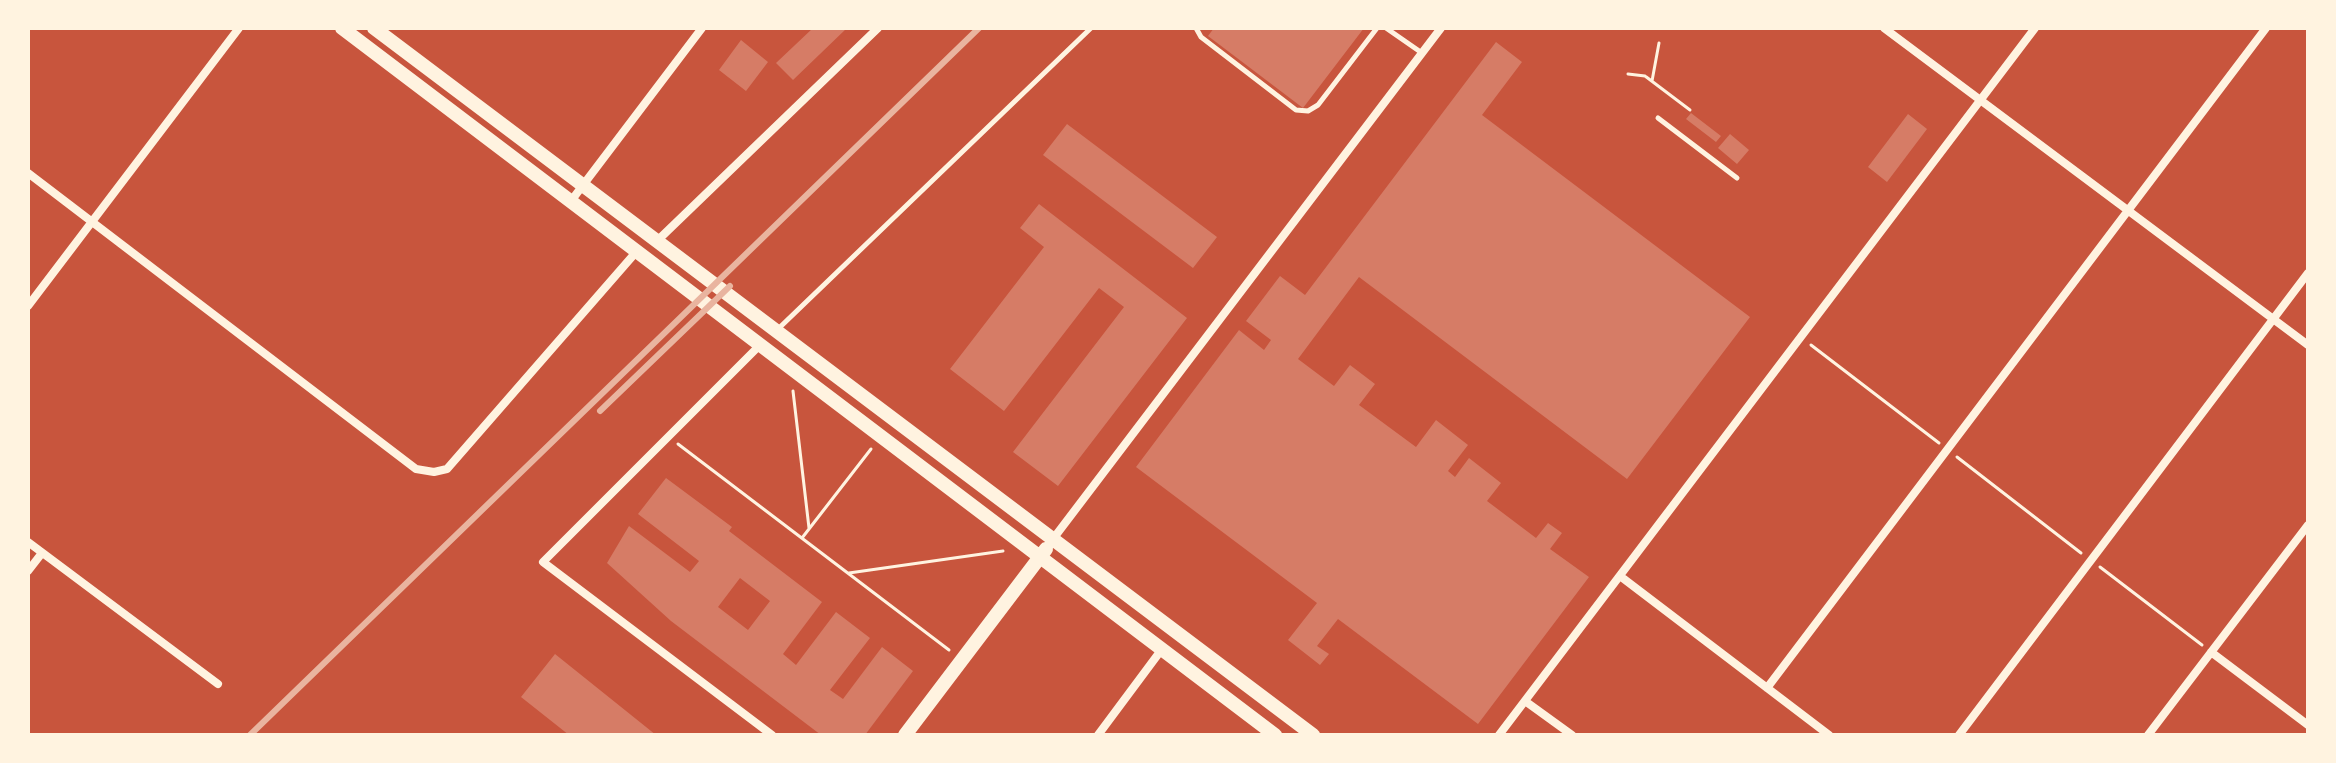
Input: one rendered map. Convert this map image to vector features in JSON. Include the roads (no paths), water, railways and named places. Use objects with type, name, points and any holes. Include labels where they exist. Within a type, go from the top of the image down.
[{"type":"main road","points":[[342,28],[1275,735]]},
{"type":"main road","points":[[374,28],[1313,735]]},
{"type":"main road","points":[[905,735],[1053,539]]},
{"type":"street","points":[[28,306],[239,28]]},
{"type":"street","points":[[571,201],[702,28]]},
{"type":"street","points":[[657,241],[878,28]]},
{"type":"street","points":[[1053,539],[1441,28]]},
{"type":"street","points":[[1884,28],[2308,345]]},
{"type":"street","points":[[1499,735],[2035,28]]},
{"type":"street","points":[[1767,688],[2266,28]]},
{"type":"street","points":[[28,173],[416,469],[434,472],[447,469],[637,251]]},
{"type":"street","points":[[1959,735],[2308,273]]},
{"type":"street","points":[[760,344],[543,562],[772,735]]},
{"type":"street","points":[[2148,735],[2308,525]]},
{"type":"street","points":[[28,542],[218,684]]},
{"type":"street","points":[[28,571],[42,553]]},
{"type":"street","points":[[1620,576],[1829,735]]},
{"type":"street","points":[[1098,735],[1162,649]]},
{"type":"street","points":[[2211,652],[2308,725]]},
{"type":"street","points":[[1525,701],[1572,735]]},
{"type":"lane","points":[[776,331],[1091,28]]},
{"type":"lane","points":[[1196,28],[1201,37],[1296,110],[1308,111],[1318,105],[1377,28]]},
{"type":"lane","points":[[1386,28],[1422,53]]},
{"type":"lane","points":[[1658,118],[1737,178]]},
{"type":"railway","points":[[250,735],[979,28]]},
{"type":"railway","points":[[600,411],[730,286]]}]
